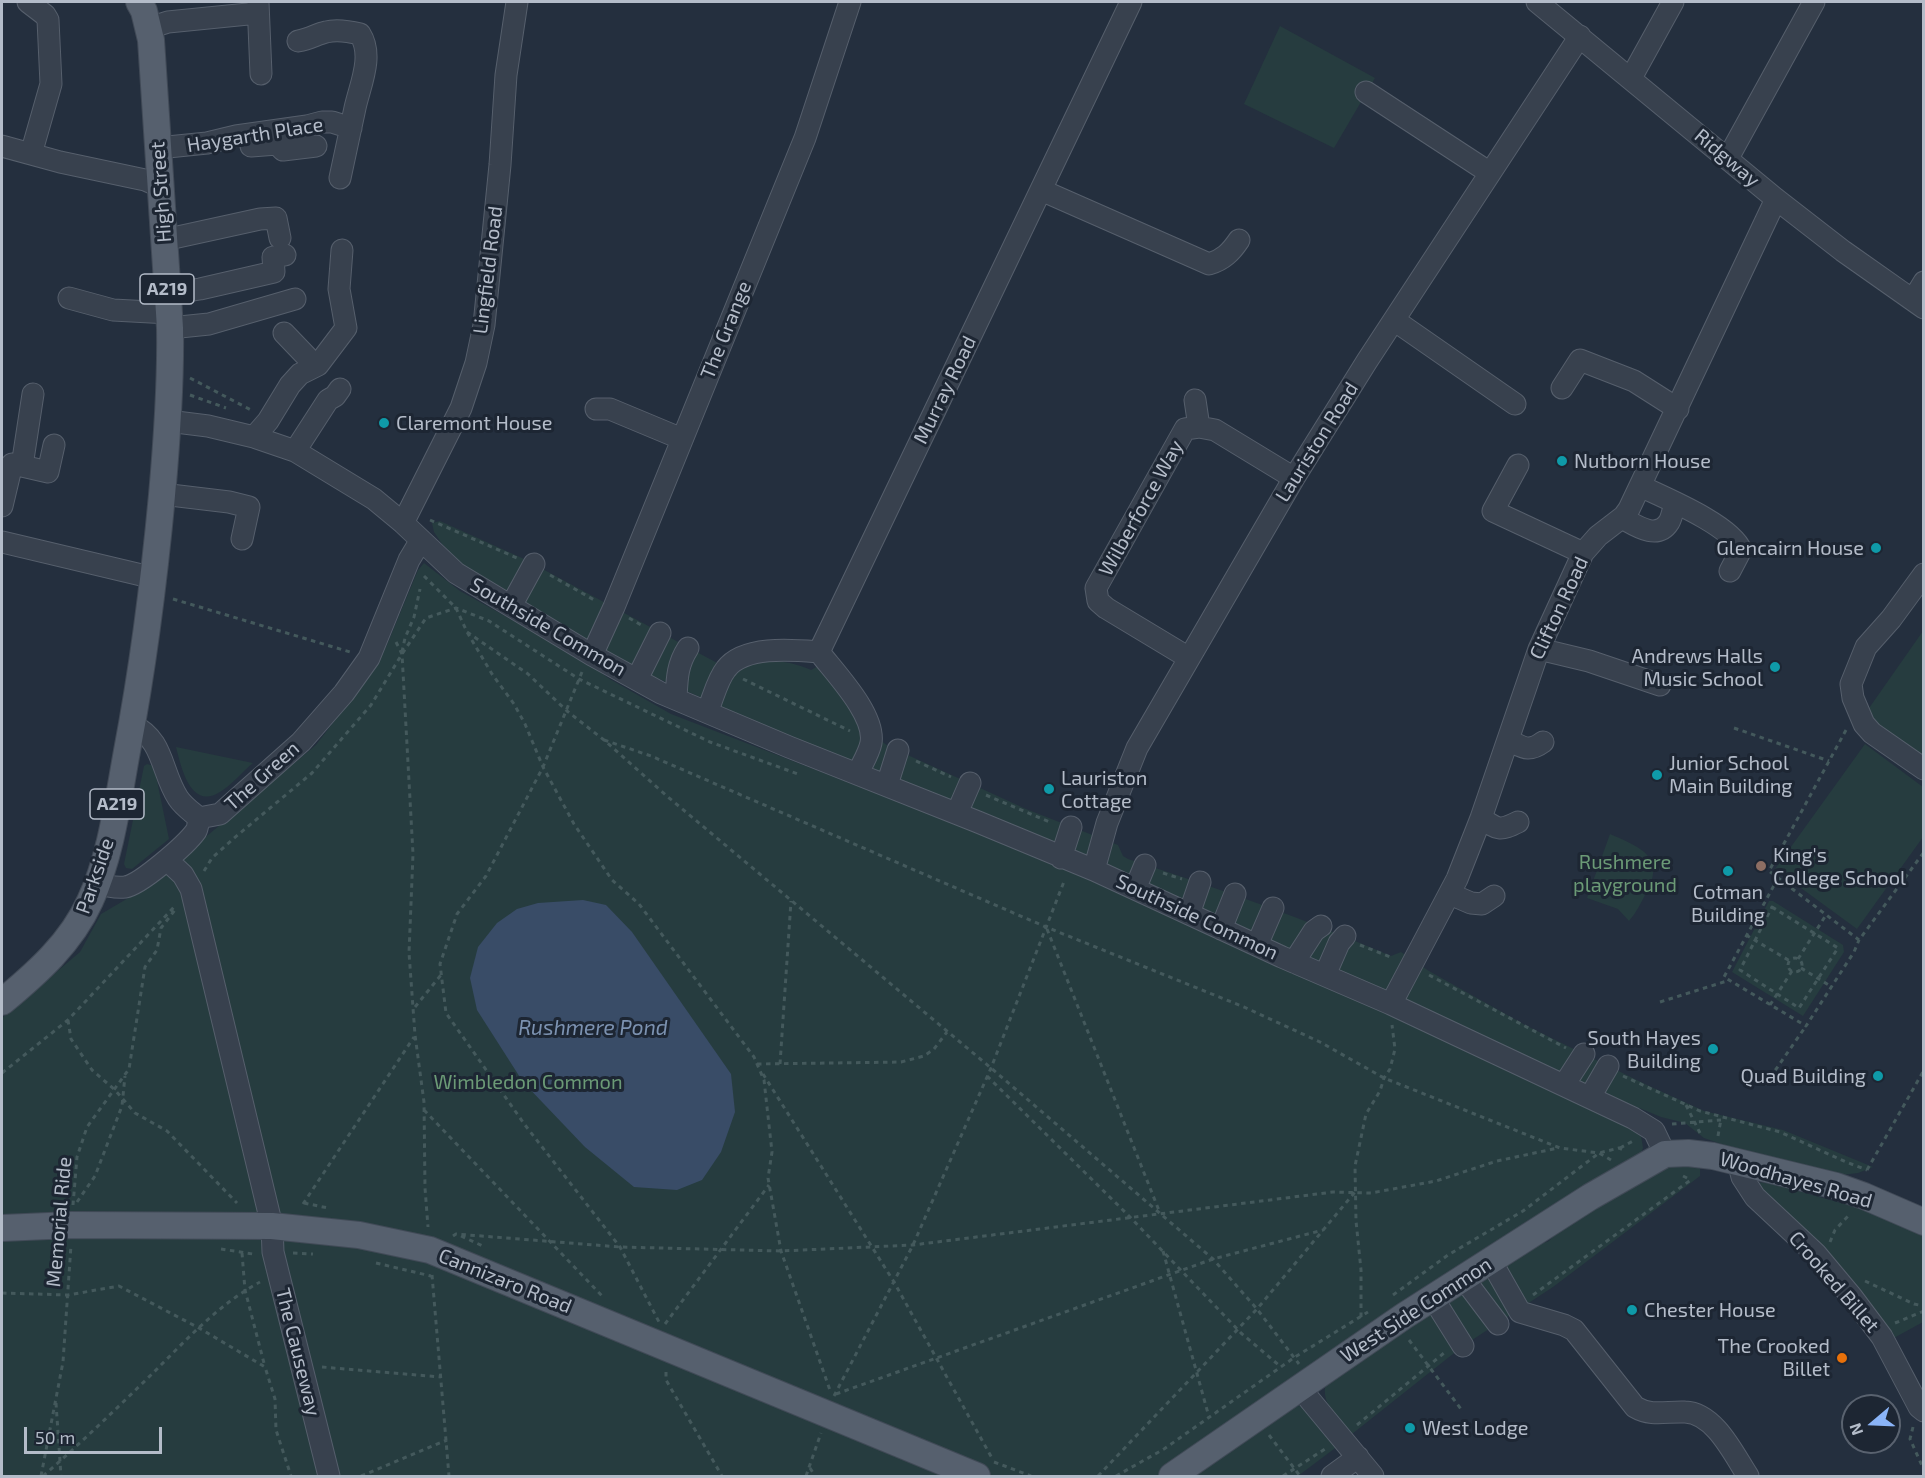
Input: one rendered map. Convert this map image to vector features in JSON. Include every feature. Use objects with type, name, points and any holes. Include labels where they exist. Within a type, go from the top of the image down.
[{"type":"main road","name":"High Street","points":[[139,2],[152,40],[169,311],[168,421],[153,586]]},
{"type":"main road","name":"Parkside","points":[[2,1002],[33,976],[60,948],[79,923],[91,900],[118,800],[153,586]]},
{"type":"main road","name":"Woodhayes Road","points":[[1665,1154],[1688,1153],[1738,1161],[1861,1195],[1923,1222]]},
{"type":"main road","name":"West Side Common","points":[[1172,1476],[1395,1322],[1590,1197],[1665,1154]]},
{"type":"main road","name":"Cannizaro Road","points":[[2,1228],[73,1217],[269,1226],[359,1235],[430,1250],[666,1346],[831,1404],[985,1469]]},
{"type":"street","points":[[28,2],[48,20],[51,84],[31,154]]},
{"type":"street","name":"Lingfield Road","points":[[403,523],[461,408],[476,363],[484,325],[499,177],[506,75],[518,2]]},
{"type":"street","name":"The Grange","points":[[592,655],[614,607],[805,138],[850,2]]},
{"type":"street","name":"Murray Road","points":[[819,652],[1131,2]]},
{"type":"street","points":[[1631,78],[1673,2]]},
{"type":"street","points":[[1728,158],[1814,2]]},
{"type":"street","name":"Ridgway","points":[[1543,3],[1776,199],[1843,251],[1920,297]]},
{"type":"street","points":[[149,28],[168,22],[258,7],[261,74]]},
{"type":"street","points":[[298,41],[310,39],[324,32],[344,30],[360,34],[366,59],[363,85],[357,99],[342,170]]},
{"type":"street","name":"Lauriston Road","points":[[1094,870],[1107,823],[1137,748],[1189,658],[1294,478],[1394,320],[1580,36]]},
{"type":"street","points":[[1366,92],[1490,172]]},
{"type":"street","name":"Haygarth Place","points":[[159,166],[207,143],[236,136],[322,122],[332,122],[351,128]]},
{"type":"street","points":[[2,147],[145,180],[159,166],[263,144],[277,144],[283,150],[316,146]]},
{"type":"street","points":[[1041,190],[1209,264],[1218,262],[1232,251],[1239,240]]},
{"type":"street","name":"Clifton Road","points":[[1391,1004],[1450,894],[1481,818],[1539,649],[1583,553],[1598,536],[1622,518],[1629,509],[1776,199]]},
{"type":"street","points":[[164,236],[248,209],[282,204]]},
{"type":"street","points":[[164,236],[276,218],[283,246],[273,257],[274,272],[200,289],[169,311]]},
{"type":"street","points":[[261,429],[290,385],[300,374],[318,364],[346,328],[339,289],[342,250]]},
{"type":"street","points":[[69,298],[112,310],[169,311],[209,324],[295,299]]},
{"type":"street","points":[[1394,320],[1515,404]]},
{"type":"street","points":[[284,333],[307,357],[311,368]]},
{"type":"street","points":[[1562,388],[1580,360],[1634,381],[1678,409]]},
{"type":"street","points":[[295,451],[328,400],[340,390]]},
{"type":"street","points":[[22,466],[33,394]]},
{"type":"street","name":"Wilberforce Way","points":[[1195,400],[1199,426]]},
{"type":"street","points":[[596,409],[610,409],[682,439]]},
{"type":"street","points":[[168,421],[261,429],[358,488],[403,523]]},
{"type":"street","name":"Wilberforce Way","points":[[1189,658],[1106,608],[1098,601],[1096,588],[1185,429],[1199,426],[1215,430],[1294,478]]},
{"type":"street","points":[[2,506],[12,464],[48,472],[54,445]]},
{"type":"street","points":[[1518,465],[1493,511],[1583,553]]},
{"type":"street","points":[[1640,486],[1706,519],[1738,542],[1742,550],[1730,571]]},
{"type":"street","points":[[162,494],[229,502],[249,507],[242,539]]},
{"type":"street","points":[[1622,518],[1645,531],[1654,531],[1663,528],[1669,522],[1675,504]]},
{"type":"street","name":"Southside Common","points":[[403,523],[456,573],[592,655],[676,699],[1094,870],[1391,1004],[1590,1097],[1654,1131]]},
{"type":"street","name":"The Green","points":[[132,725],[144,730],[155,746],[180,801],[199,818],[220,814],[301,742],[344,693],[369,658],[409,560],[421,540]]},
{"type":"street","points":[[2,542],[153,586]]},
{"type":"street","points":[[511,606],[534,564]]},
{"type":"street","points":[[1923,574],[1892,619],[1866,647],[1851,684],[1864,724],[1872,733],[1923,770]]},
{"type":"street","points":[[638,680],[660,633]]},
{"type":"street","points":[[676,699],[679,664],[688,648]]},
{"type":"street","points":[[707,712],[725,670],[732,663],[745,657],[782,649],[819,652],[863,710],[868,722],[871,742],[858,773]]},
{"type":"street","points":[[1539,649],[1589,661],[1660,685]]},
{"type":"street","points":[[1508,740],[1528,749],[1543,742]]},
{"type":"street","points":[[886,785],[898,750]]},
{"type":"street","points":[[957,813],[970,783]]},
{"type":"street","points":[[97,883],[126,887],[137,883],[167,860],[197,830],[199,818]]},
{"type":"street","points":[[1481,818],[1495,828],[1504,829],[1518,822]]},
{"type":"street","points":[[1067,860],[1071,827]]},
{"type":"street","points":[[167,860],[183,875],[190,889]]},
{"type":"street","points":[[1135,889],[1145,865]]},
{"type":"street","points":[[1189,914],[1200,882]]},
{"type":"street","name":"The Causeway","points":[[190,889],[276,1262],[329,1476]]},
{"type":"street","points":[[1221,929],[1235,894]]},
{"type":"street","points":[[1450,894],[1471,903],[1482,904],[1494,896]]},
{"type":"street","points":[[1257,945],[1273,908]]},
{"type":"street","points":[[1294,962],[1316,926]]},
{"type":"street","points":[[1325,975],[1345,936]]},
{"type":"street","points":[[1564,1085],[1584,1054]]},
{"type":"street","points":[[1590,1097],[1608,1066]]},
{"type":"street","points":[[1654,1131],[1665,1154]]},
{"type":"street","name":"Crooked Billet","points":[[1738,1161],[1747,1188],[1816,1254],[1882,1337],[1919,1407],[1921,1416]]},
{"type":"street","points":[[1491,1261],[1520,1312],[1574,1330],[1635,1407],[1643,1412],[1652,1414],[1687,1412],[1709,1423],[1721,1436],[1748,1476]]},
{"type":"street","points":[[1464,1279],[1498,1324]]},
{"type":"street","points":[[1432,1298],[1463,1346]]},
{"type":"street","points":[[1305,1384],[1373,1476]]},
{"type":"street","points":[[1332,1476],[1358,1457]]},
{"type":"path","points":[[188,377],[250,409],[261,429]]},
{"type":"path","points":[[186,394],[205,402]]},
{"type":"path","points":[[418,570],[456,608],[467,632],[525,724],[543,767],[574,824],[612,879],[639,904],[754,1057],[764,1080],[772,1152],[768,1178],[781,1251],[833,1399],[806,1476]]},
{"type":"path","points":[[423,575],[414,617],[405,638],[402,654],[413,854],[409,953],[415,1035],[424,1110],[425,1188],[449,1476]]},
{"type":"path","points":[[153,586],[210,609],[369,658]]},
{"type":"path","points":[[2,1073],[68,1020],[190,889],[212,858],[312,773],[371,705],[426,618],[456,608],[489,621],[579,679],[711,742],[807,777]]},
{"type":"path","points":[[467,632],[528,674],[567,711],[991,1068],[1213,1259],[1295,1357],[1305,1384]]},
{"type":"path","points":[[395,638],[402,654]]},
{"type":"path","points":[[592,655],[586,661],[543,767],[486,876],[457,914],[440,964],[446,1013],[525,1125],[620,1247],[662,1328],[769,1185]]},
{"type":"path","points":[[1858,710],[1769,871],[1858,940]]},
{"type":"path","points":[[1734,728],[1829,761]]},
{"type":"path","points":[[604,740],[651,756],[1046,927],[1266,1017],[1320,1042],[1384,1078],[1560,1148],[1599,1153]]},
{"type":"path","points":[[1765,1085],[1832,987],[1854,952],[1858,940],[1923,852]]},
{"type":"path","points":[[831,1404],[914,1245],[991,1068],[1046,927],[1067,860]]},
{"type":"path","points":[[1778,878],[1724,977],[1806,1026]]},
{"type":"path","name":"Memorial Ride","points":[[42,1476],[63,1362],[77,1157],[87,1127],[129,1069],[146,968],[157,950],[161,928],[190,889]]},
{"type":"path","points":[[780,1064],[791,900]]},
{"type":"path","points":[[1772,907],[1838,948],[1799,1008],[1740,970],[1755,940],[1772,907]]},
{"type":"path","points":[[1746,935],[1790,961],[1798,959],[1826,915]]},
{"type":"path","points":[[1046,927],[1160,1213]]},
{"type":"path","points":[[1798,959],[1802,964],[1801,968]]},
{"type":"path","points":[[1790,961],[1789,967],[1792,970],[1796,972],[1801,968]]},
{"type":"path","points":[[1801,968],[1832,987]]},
{"type":"path","points":[[1770,1005],[1792,970]]},
{"type":"path","points":[[414,1009],[441,975]]},
{"type":"path","points":[[1660,1002],[1730,980]]},
{"type":"path","points":[[1361,1317],[1361,1270],[1355,1166],[1366,1114],[1390,1069],[1395,1049],[1391,1004]]},
{"type":"path","points":[[68,1020],[71,1039],[92,1070],[115,1090],[135,1113],[167,1131],[238,1205],[269,1226],[415,1035]]},
{"type":"path","points":[[757,1064],[901,1062],[924,1056],[934,1049],[947,1032]]},
{"type":"path","points":[[757,1064],[894,1282],[936,1357],[985,1469]]},
{"type":"path","points":[[1816,1254],[1828,1248],[1835,1230],[1854,1211],[1882,1140],[1923,1070]]},
{"type":"path","points":[[73,1217],[95,1176],[122,1106],[126,1073]]},
{"type":"path","points":[[987,1076],[1130,1217],[1238,1329],[1281,1367]]},
{"type":"path","points":[[1686,1105],[1703,1139]]},
{"type":"path","points":[[424,1110],[609,1304]]},
{"type":"path","points":[[1654,1131],[1671,1125],[1721,1119],[1716,1143]]},
{"type":"path","points":[[430,1250],[456,1234],[620,1247],[722,1250],[781,1251],[914,1245],[1333,1192],[1371,1193],[1436,1180],[1497,1161],[1560,1148]]},
{"type":"path","points":[[1098,1476],[1257,1309],[1355,1192]]},
{"type":"path","points":[[831,1404],[936,1357],[1182,1272],[1213,1259],[1323,1230]]},
{"type":"path","points":[[1162,1251],[1209,1417]]},
{"type":"path","points":[[242,1253],[245,1290],[275,1399],[276,1430],[291,1476]]},
{"type":"path","points":[[42,1476],[60,1462],[199,1328],[276,1262],[316,1254]]},
{"type":"path","points":[[368,1261],[432,1276]]},
{"type":"path","points":[[1864,1280],[1923,1306]]},
{"type":"path","points":[[2,1293],[68,1295],[119,1286],[199,1328],[265,1367]]},
{"type":"path","points":[[1882,1337],[1894,1324],[1923,1311]]},
{"type":"path","points":[[1395,1322],[1461,1409]]},
{"type":"path","points":[[666,1346],[666,1380],[722,1476]]},
{"type":"path","points":[[322,1367],[441,1377]]},
{"type":"path","points":[[56,1399],[60,1476]]},
{"type":"path","points":[[1258,1416],[1275,1446],[1300,1476]]},
{"type":"path","points":[[1921,1416],[1913,1428],[1910,1440],[1923,1470]]},
{"type":"path","points":[[361,1476],[447,1440]]},
{"type":"path","points":[[810,1468],[815,1476]]},
{"type":"green space","points":[[1280,26],[1375,78],[1334,148],[1244,104]]},
{"type":"green space","points":[[440,521],[522,558],[734,672],[751,663],[761,661],[782,662],[811,670],[820,665],[849,703],[860,725],[888,746],[1026,809],[1118,845],[1123,856],[1128,859],[1261,904],[1391,956],[1401,952],[1429,971],[1525,1025],[1704,1111],[1783,1130],[1873,1167],[1858,1173],[1842,1175],[1730,1147],[1704,1138],[1685,1123],[1661,1117],[1579,1083],[1101,863],[862,764],[788,736],[648,674],[464,567],[434,532],[432,523]]},
{"type":"green space","name":"Wimbledon Common","points":[[424,563],[460,591],[586,661],[608,678],[671,714],[1070,868],[1406,1021],[1629,1127],[1641,1136],[1643,1148],[1640,1156],[1160,1476],[2,1476],[2,1018],[80,952],[101,914],[142,890],[316,745],[355,694],[386,647],[418,570]]},
{"type":"green space","points":[[1923,631],[1923,761],[1873,724],[1867,711]]},
{"type":"green space","points":[[1865,744],[1923,787],[1923,837],[1857,929],[1775,869]]},
{"type":"green space","points":[[176,747],[253,763],[220,792],[210,796],[201,796],[194,791],[184,775]]},
{"type":"green space","points":[[147,764],[154,766],[169,839],[132,869],[126,868],[124,864],[144,766]]},
{"type":"green space","name":"Rushmere playground","points":[[1610,834],[1640,849],[1652,862],[1652,881],[1629,921],[1618,909],[1587,898]]},
{"type":"green space","points":[[1769,901],[1773,901],[1843,945],[1844,952],[1803,1016],[1732,972]]},
{"type":"green space","points":[[1679,1165],[1696,1166],[1700,1169],[1700,1176],[1553,1287],[1463,1346],[1352,1434],[1330,1408],[1325,1394],[1328,1377],[1536,1246],[1549,1241],[1565,1224],[1656,1169]]},
{"type":"green space","points":[[1766,1182],[1884,1215],[1923,1236],[1923,1322],[1892,1339],[1785,1219],[1757,1183]]},
{"type":"green space","points":[[1291,1407],[1307,1408],[1338,1446],[1298,1476],[1187,1476]]},
{"type":"water","name":"Rushmere Pond","points":[[583,900],[606,905],[632,932],[731,1074],[735,1112],[721,1152],[702,1180],[677,1190],[634,1187],[585,1147],[523,1082],[477,1010],[470,978],[478,947],[497,923],[517,909],[538,903]]},
{"type":"place","name":"Claremont House","points":[[384,423]]},
{"type":"place","name":"Nutborn House","points":[[1562,461]]},
{"type":"place","name":"Glencairn House","points":[[1876,548]]},
{"type":"place","name":"Andrews Halls Music School","points":[[1775,667]]},
{"type":"place","name":"Junior School Main Building","points":[[1657,775]]},
{"type":"place","name":"Lauriston Cottage","points":[[1049,789]]},
{"type":"place","name":"King's College School","points":[[1761,866]]},
{"type":"place","name":"Cotman Building","points":[[1728,871]]},
{"type":"place","name":"South Hayes Building","points":[[1713,1049]]},
{"type":"place","name":"Quad Building","points":[[1878,1076]]},
{"type":"place","name":"Chester House","points":[[1632,1310]]},
{"type":"place","name":"The Crooked Billet","points":[[1842,1358]]},
{"type":"place","name":"West Lodge","points":[[1410,1428]]}]
